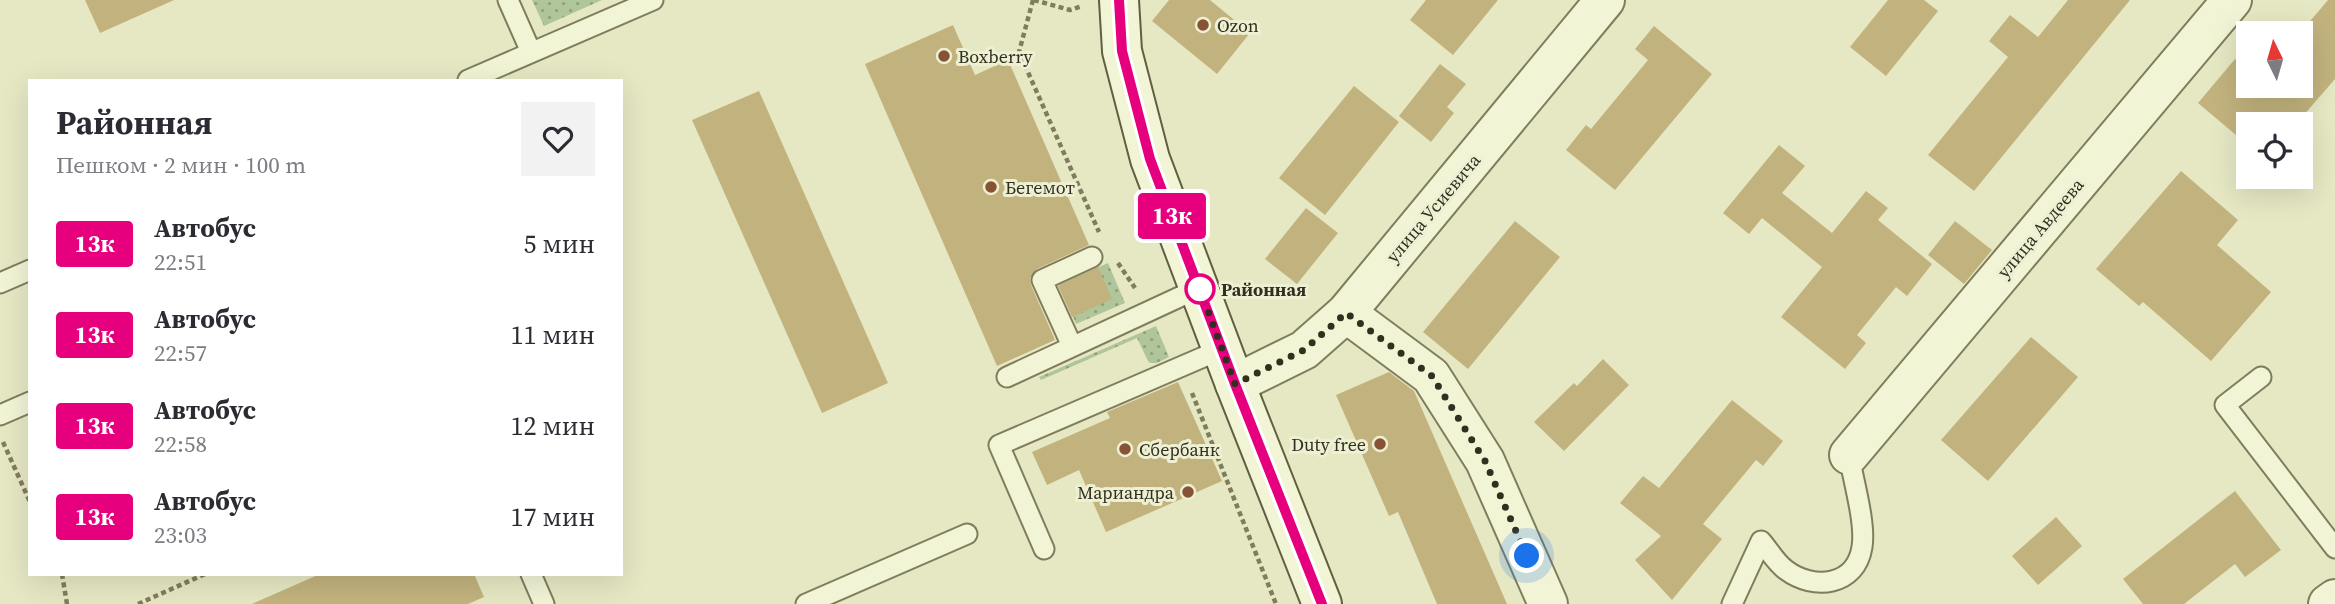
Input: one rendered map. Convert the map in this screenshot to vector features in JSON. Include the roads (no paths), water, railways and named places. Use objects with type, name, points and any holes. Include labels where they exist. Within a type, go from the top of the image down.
[{"type":"street","name":"улица Усиевича","points":[[1228,367],[1304,350],[1346,313],[1605,0]]},
{"type":"street","name":"улица Авдеева","points":[[1849,456],[2232,0]]},
{"type":"street","points":[[1102,1],[1122,51],[1150,159],[1228,367],[1322,604]]},
{"type":"street","points":[[1346,313],[1432,376],[1485,461],[1548,604]]},
{"type":"street","points":[[2328,604],[2335,599]]},
{"type":"lane","points":[[508,0],[531,52]]},
{"type":"lane","points":[[470,79],[653,0]]},
{"type":"lane","points":[[1072,346],[1042,280],[1092,257]]},
{"type":"lane","points":[[0,283],[28,271]]},
{"type":"lane","points":[[1007,377],[1199,288]]},
{"type":"lane","points":[[1044,549],[999,445],[1228,367]]},
{"type":"lane","points":[[2261,377],[2225,405],[2335,548]]},
{"type":"lane","points":[[0,415],[28,403]]},
{"type":"lane","points":[[1732,604],[1761,541],[1784,569],[1800,578],[1819,583],[1842,578],[1857,566],[1863,545],[1849,456]]},
{"type":"lane","points":[[806,604],[967,534]]},
{"type":"lane","points":[[532,576],[544,604]]},
{"type":"place","name":"Ozon","points":[[1203,25]]},
{"type":"place","name":"Boxberry","points":[[944,56]]},
{"type":"place","name":"Бегемот","points":[[991,187]]},
{"type":"place","name":"Районная","points":[[1200,289]]},
{"type":"place","name":"Duty free","points":[[1380,444]]},
{"type":"place","name":"Сбербанк","points":[[1125,449]]},
{"type":"place","name":"Мариандра","points":[[1188,492]]}]
